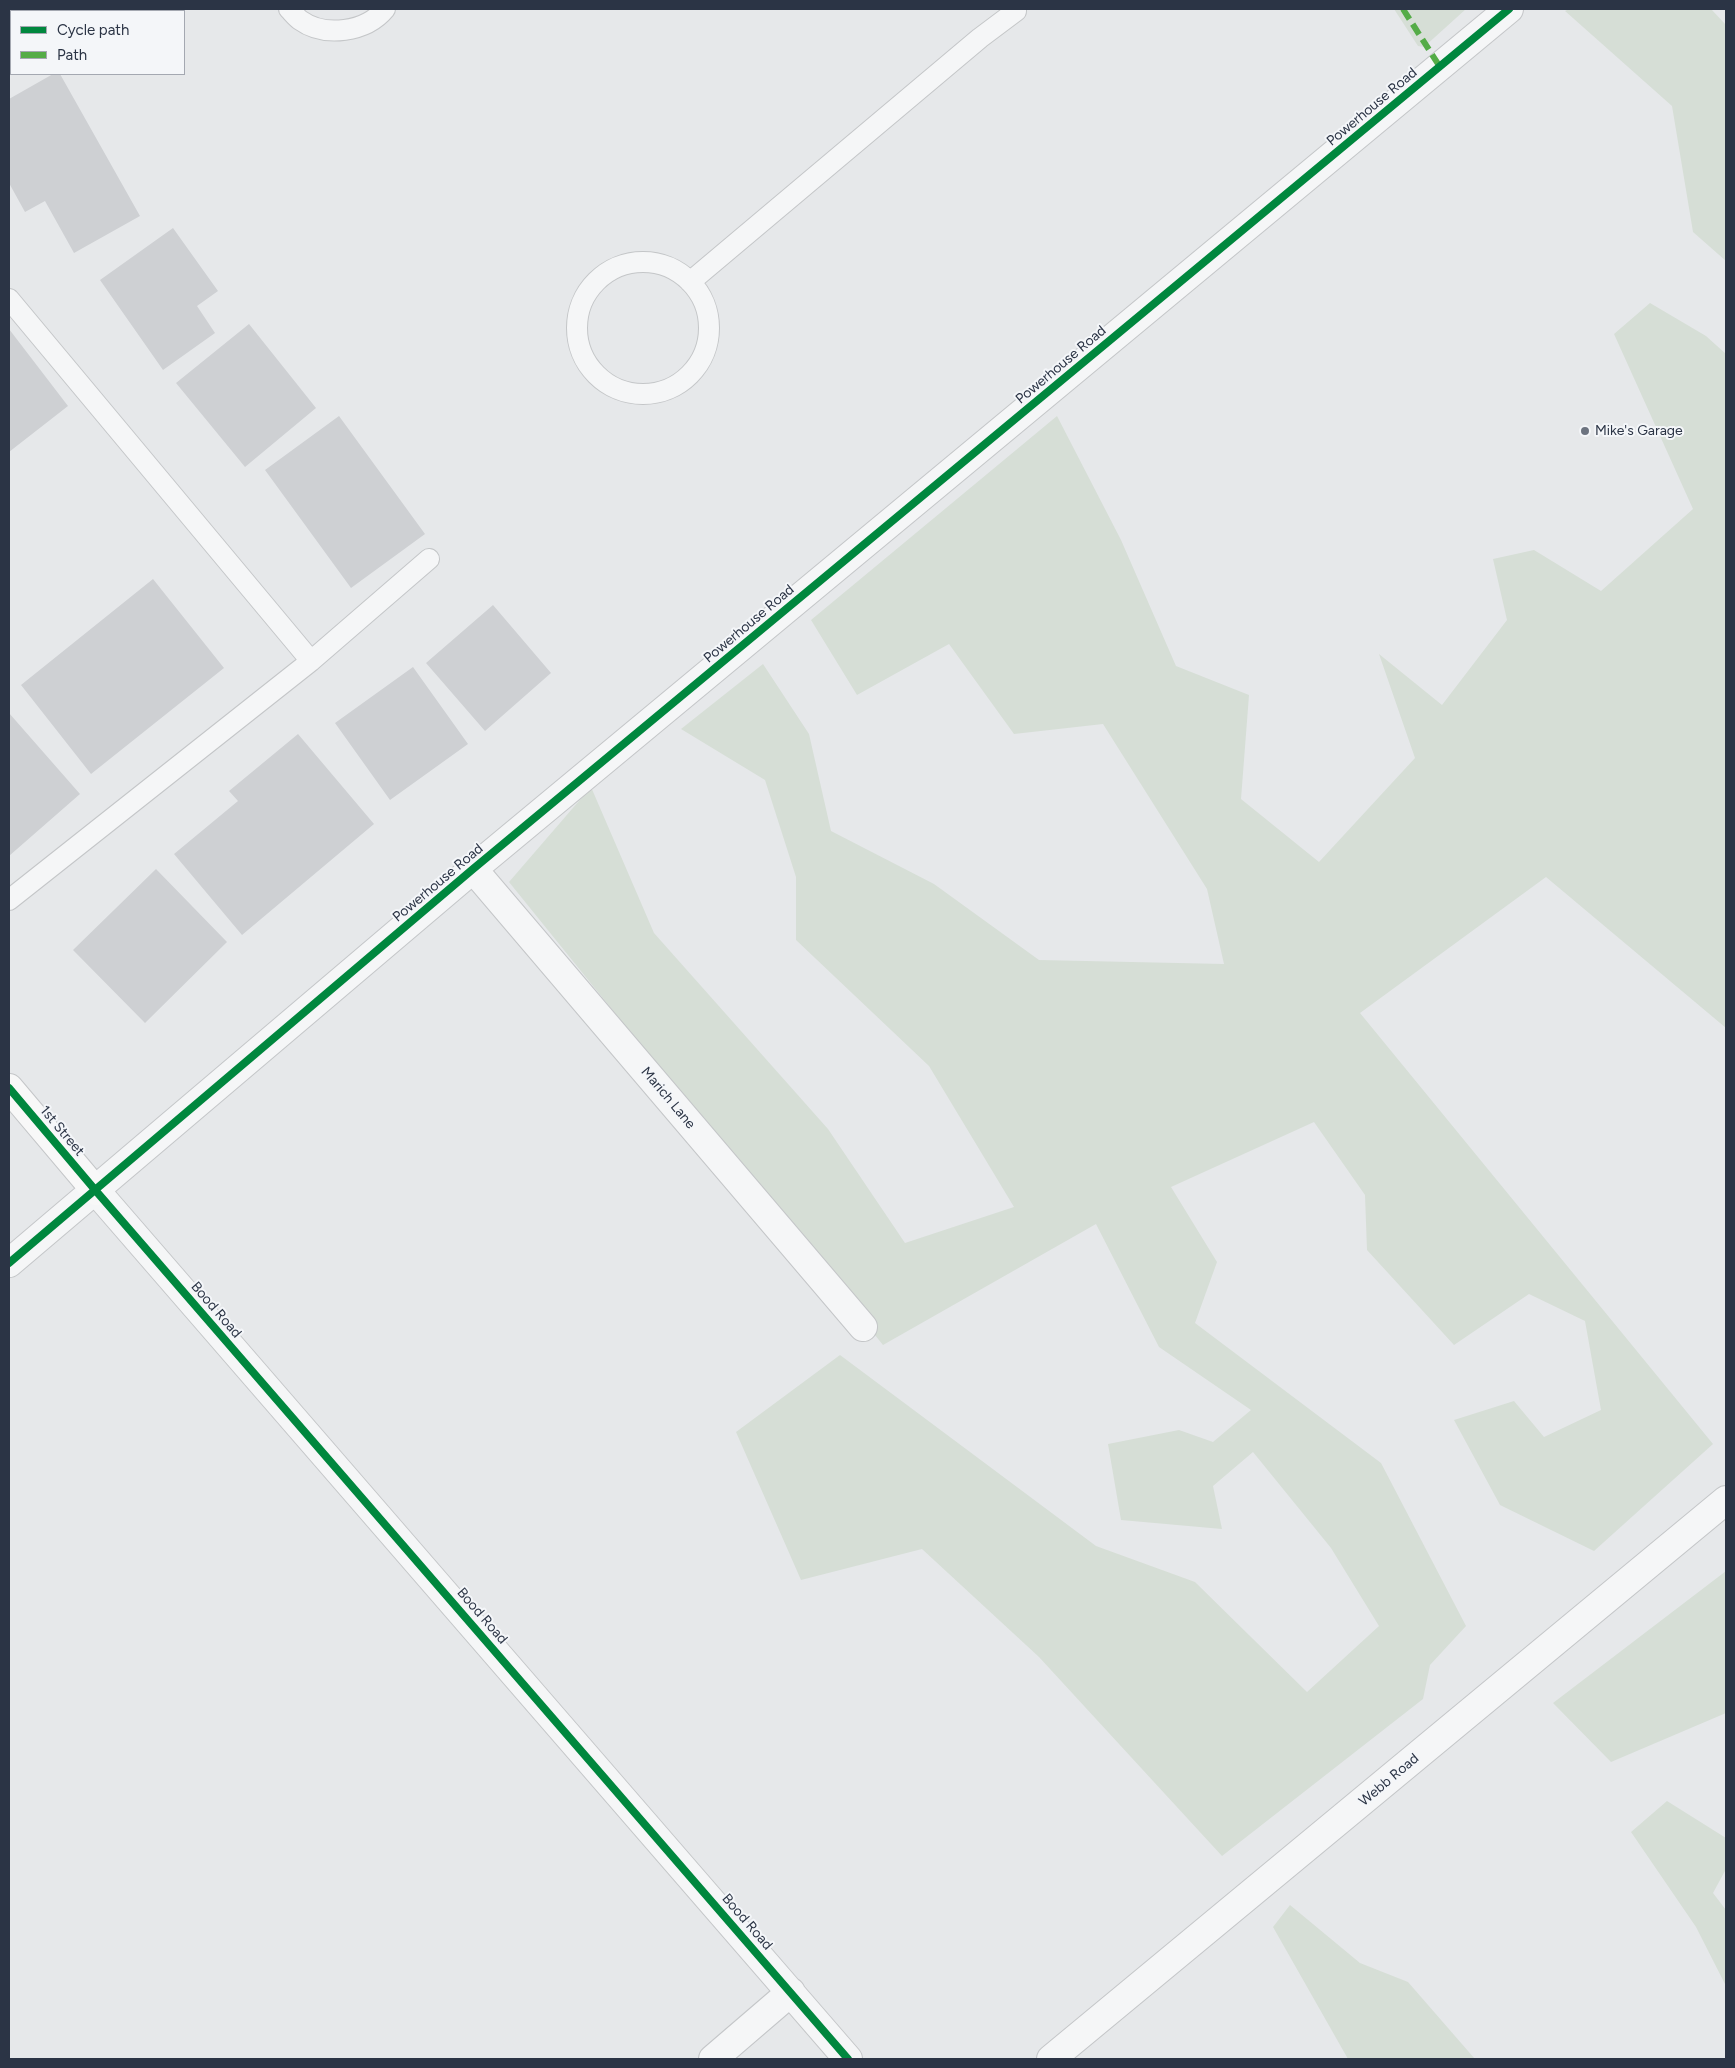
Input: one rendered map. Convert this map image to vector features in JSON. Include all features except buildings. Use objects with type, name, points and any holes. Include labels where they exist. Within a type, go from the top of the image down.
[{"type":"street","name":"Powerhouse Road","points":[[9,1263],[473,869],[1509,9]]},
{"type":"street","name":"Marich Lane","points":[[473,869],[863,1326]]},
{"type":"street","name":"1st Street","points":[[9,1088],[96,1191]]},
{"type":"street","name":"Bood Road","points":[[96,1191],[848,2059]]},
{"type":"street","name":"Webb Road","points":[[1051,2059],[1726,1500]]},
{"type":"street","points":[[713,2059],[791,1992]]},
{"type":"lane","points":[[289,9],[300,20],[326,30],[353,30],[378,17],[385,9]]},
{"type":"lane","points":[[690,282],[980,38],[1016,12],[1016,9]]},
{"type":"lane","points":[[649,261],[672,268],[690,282],[706,305],[709,332],[702,360],[684,381],[659,393],[632,394],[606,384],[587,364],[577,338],[578,311],[588,289],[605,273],[626,263],[649,261]]},
{"type":"lane","points":[[9,299],[311,661]]},
{"type":"lane","points":[[9,900],[311,661],[429,559]]},
{"type":"shaded area","points":[[1394,9],[1466,9],[1424,47],[1418,46]]},
{"type":"shaded area","points":[[1569,9],[1711,9],[1726,25],[1726,261],[1693,232],[1672,106],[1565,11]]},
{"type":"shaded area","points":[[1650,303],[1706,336],[1726,354],[1726,1028],[1546,877],[1360,1013],[1713,1444],[1594,1551],[1500,1505],[1454,1420],[1514,1401],[1544,1437],[1601,1410],[1585,1321],[1529,1294],[1454,1345],[1367,1250],[1365,1195],[1314,1122],[1171,1187],[1217,1262],[1195,1323],[1381,1463],[1466,1626],[1430,1665],[1423,1699],[1222,1856],[1039,1657],[922,1549],[801,1580],[736,1432],[840,1355],[1096,1546],[1195,1582],[1307,1692],[1379,1626],[1331,1548],[1253,1452],[1213,1486],[1222,1529],[1121,1520],[1108,1444],[1179,1430],[1213,1442],[1251,1410],[1159,1347],[1096,1224],[883,1345],[509,882],[591,787],[654,933],[828,1129],[905,1243],[1014,1207],[929,1066],[796,940],[796,877],[765,780],[681,729],[763,664],[809,734],[831,831],[934,884],[1039,960],[1224,964],[1207,889],[1103,724],[1014,734],[949,644],[857,695],[811,620],[1057,416],[1121,540],[1176,666],[1249,695],[1241,799],[1319,862],[1415,758],[1379,654],[1442,705],[1507,620],[1493,559],[1534,550],[1601,591],[1693,509],[1614,334]]},
{"type":"shaded area","points":[[1726,1571],[1726,1713],[1611,1762],[1553,1703]]},
{"type":"shaded area","points":[[1667,1801],[1726,1838],[1726,1869],[1713,1893],[1726,1910],[1726,1986],[1696,1927],[1631,1832]]},
{"type":"shaded area","points":[[1290,1905],[1360,1963],[1408,1982],[1475,2059],[1348,2059],[1273,1927]]},
{"type":"marked path","points":[[1403,9],[1440,67]]},
{"type":"cycle path","points":[[9,1263],[473,869],[1509,9]]},
{"type":"cycle path","points":[[9,1088],[96,1191],[848,2059]]},
{"type":"place","name":"Mike's Garage","points":[[1585,431]]}]
